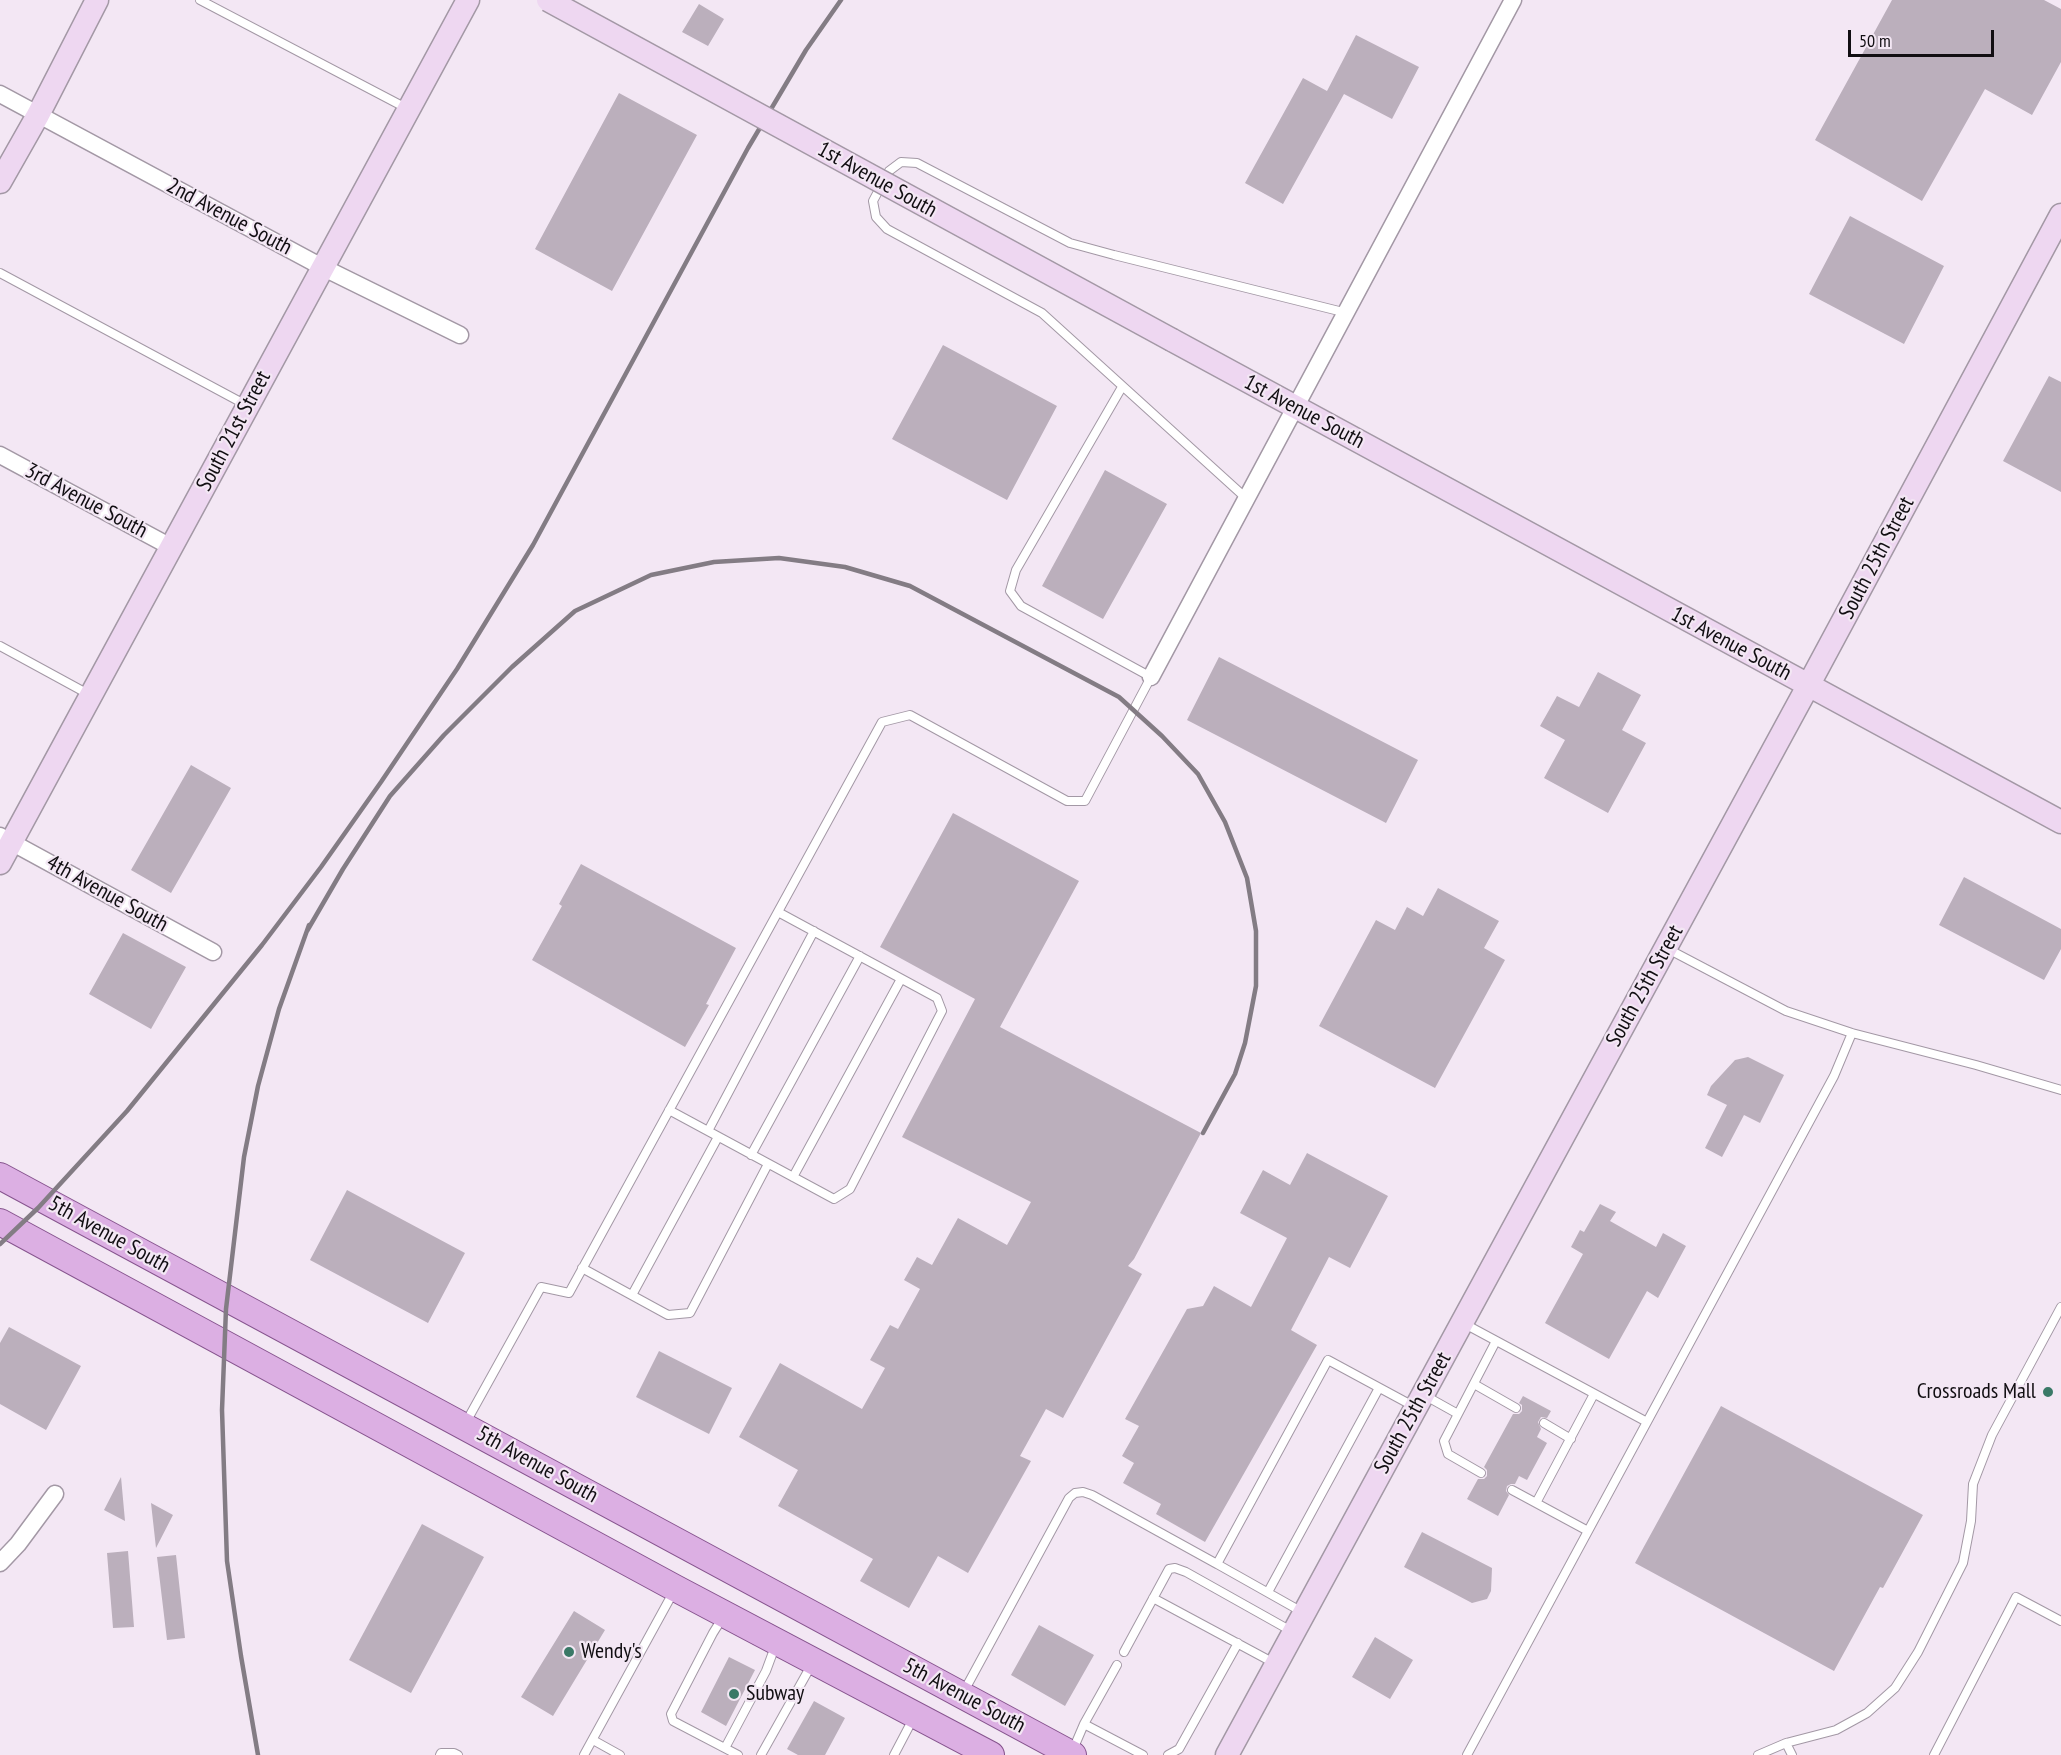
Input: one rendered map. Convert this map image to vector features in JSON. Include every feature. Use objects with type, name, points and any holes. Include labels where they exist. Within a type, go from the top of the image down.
[{"type":"main road","points":[[0,182],[38,115],[97,0]]},
{"type":"main road","name":"South 21st Street","points":[[0,863],[6,839],[91,696],[468,0]]},
{"type":"main road","name":"1st Avenue South","points":[[548,0],[2061,822]]},
{"type":"main road","name":"South 25th Street","points":[[1227,1755],[1808,686],[2061,215]]},
{"type":"main road","name":"5th Avenue South","points":[[0,1176],[1072,1755]]},
{"type":"main road","name":"5th Avenue South","points":[[0,1222],[675,1588],[991,1755]]},
{"type":"street","points":[[1151,677],[1513,0]]},
{"type":"street","name":"2nd Avenue South","points":[[0,94],[322,267],[460,335]]},
{"type":"street","name":"3rd Avenue South","points":[[0,454],[171,547]]},
{"type":"street","name":"4th Avenue South","points":[[6,839],[213,952]]},
{"type":"street","points":[[0,1563],[18,1544],[55,1494]]},
{"type":"lane","points":[[200,0],[408,110]]},
{"type":"lane","points":[[1247,500],[1041,313],[887,229],[876,217],[873,201],[889,171],[901,162],[917,163],[1070,243],[1347,313]]},
{"type":"lane","points":[[0,273],[248,406]]},
{"type":"lane","points":[[464,1425],[541,1287],[569,1293],[882,722],[910,715],[1066,801],[1085,801],[1151,677],[1021,606],[1010,591],[1016,570],[1122,387]]},
{"type":"lane","points":[[0,646],[91,696]]},
{"type":"lane","points":[[669,1110],[834,1199],[850,1189],[942,1011],[937,998],[778,912]]},
{"type":"lane","points":[[708,1131],[814,932]]},
{"type":"lane","points":[[1666,948],[1786,1011],[1852,1033],[2061,1090]]},
{"type":"lane","points":[[751,1155],[860,956]]},
{"type":"lane","points":[[793,1177],[901,979]]},
{"type":"lane","points":[[1467,1755],[1834,1076],[1852,1033]]},
{"type":"lane","points":[[632,1295],[718,1137]]},
{"type":"lane","points":[[582,1268],[668,1315],[690,1313],[768,1164]]},
{"type":"lane","points":[[1758,1755],[1786,1743],[1836,1730],[1867,1713],[1895,1688],[1918,1652],[1963,1563],[1971,1521],[1973,1484],[1992,1435],[2061,1307]]},
{"type":"lane","points":[[1462,1323],[1647,1422]]},
{"type":"lane","points":[[1481,1473],[1448,1454],[1444,1441],[1496,1341]]},
{"type":"lane","points":[[1217,1564],[1328,1360],[1379,1388],[1458,1414]]},
{"type":"lane","points":[[1474,1384],[1516,1408]]},
{"type":"lane","points":[[1268,1592],[1379,1388]]},
{"type":"lane","points":[[1536,1503],[1594,1394]]},
{"type":"lane","points":[[1544,1423],[1571,1439]]},
{"type":"lane","points":[[1512,1490],[1588,1532]]},
{"type":"lane","points":[[962,1695],[1068,1498],[1075,1493],[1092,1495],[1268,1592],[1299,1623]]},
{"type":"lane","points":[[1124,1652],[1169,1569],[1175,1568],[1299,1623]]},
{"type":"lane","points":[[584,1755],[675,1588]]},
{"type":"lane","points":[[1934,1755],[2016,1597],[2061,1621]]},
{"type":"lane","points":[[1153,1598],[1276,1664]]},
{"type":"lane","points":[[725,1614],[671,1714],[673,1721],[738,1755]]},
{"type":"lane","points":[[725,1748],[766,1671],[777,1642]]},
{"type":"lane","points":[[1168,1755],[1179,1749],[1238,1643]]},
{"type":"lane","points":[[761,1755],[813,1661]]},
{"type":"lane","points":[[1072,1755],[1084,1724],[1117,1665]]},
{"type":"lane","points":[[894,1755],[916,1714]]},
{"type":"lane","points":[[1084,1724],[1143,1755]]},
{"type":"lane","points":[[593,1740],[620,1755]]},
{"type":"lane","points":[[1786,1743],[1792,1755]]},
{"type":"lane","points":[[440,1755],[441,1753],[454,1753],[458,1755]]},
{"type":"building","points":[[1892,0],[2044,0],[2061,9],[2061,62],[2032,115],[1985,89],[1922,201],[1815,140]]},
{"type":"building","points":[[699,4],[724,19],[708,46],[682,32]]},
{"type":"building","points":[[1356,35],[1419,67],[1392,119],[1344,94],[1283,204],[1245,183],[1303,78],[1327,91]]},
{"type":"building","points":[[619,93],[697,135],[612,291],[535,249]]},
{"type":"building","points":[[1850,216],[1944,266],[1904,344],[1809,294]]},
{"type":"building","points":[[943,345],[1057,406],[1007,500],[892,439]]},
{"type":"building","points":[[2049,376],[2061,382],[2061,492],[2003,461]]},
{"type":"building","points":[[1105,470],[1167,504],[1103,619],[1042,586]]},
{"type":"building","points":[[1219,657],[1418,760],[1386,823],[1187,720]]},
{"type":"building","points":[[1598,672],[1641,695],[1622,730],[1646,743],[1608,813],[1544,778],[1565,740],[1540,726],[1557,696],[1579,707]]},
{"type":"building","points":[[191,765],[231,788],[171,893],[131,870]]},
{"type":"building","points":[[953,813],[1079,881],[1000,1027],[1201,1133],[1134,1259],[1128,1266],[1142,1274],[1063,1418],[1046,1409],[1020,1456],[1031,1461],[968,1573],[938,1556],[909,1608],[860,1581],[873,1559],[778,1506],[798,1470],[739,1437],[780,1363],[862,1409],[885,1368],[870,1360],[890,1325],[898,1329],[920,1289],[904,1280],[917,1257],[932,1265],[958,1218],[1007,1245],[1031,1202],[902,1137],[975,999],[880,947]]},
{"type":"building","points":[[581,864],[736,948],[706,1004],[709,1005],[685,1047],[532,960],[562,906],[559,904]]},
{"type":"building","points":[[1964,877],[2061,929],[2061,949],[2044,980],[1939,925]]},
{"type":"building","points":[[1438,888],[1499,921],[1484,948],[1505,960],[1435,1088],[1319,1026],[1376,920],[1395,930],[1407,907],[1423,916]]},
{"type":"building","points":[[123,933],[186,967],[151,1029],[89,994]]},
{"type":"building","points":[[1748,1057],[1784,1075],[1760,1123],[1744,1115],[1722,1157],[1705,1148],[1727,1105],[1707,1095],[1711,1086],[1735,1060]]},
{"type":"building","points":[[1307,1153],[1388,1196],[1350,1268],[1329,1257],[1291,1330],[1317,1345],[1205,1542],[1156,1514],[1161,1504],[1123,1483],[1134,1463],[1122,1456],[1139,1426],[1125,1419],[1187,1309],[1203,1306],[1214,1286],[1251,1307],[1287,1238],[1240,1213],[1263,1170],[1290,1185]]},
{"type":"building","points":[[347,1190],[465,1253],[428,1323],[310,1260]]},
{"type":"building","points":[[1600,1204],[1616,1212],[1610,1221],[1656,1247],[1663,1233],[1686,1246],[1658,1298],[1647,1291],[1609,1359],[1545,1323],[1583,1254],[1571,1247],[1580,1230],[1584,1232]]},
{"type":"building","points":[[9,1327],[81,1366],[46,1430],[0,1404],[0,1343]]},
{"type":"building","points":[[659,1351],[732,1388],[709,1434],[636,1397]]},
{"type":"building","points":[[1523,1396],[1551,1411],[1547,1418],[1541,1417],[1538,1422],[1541,1429],[1537,1437],[1547,1443],[1527,1480],[1519,1476],[1515,1484],[1507,1486],[1506,1491],[1509,1495],[1498,1516],[1467,1499],[1478,1479],[1484,1479],[1487,1476],[1487,1470],[1484,1467],[1513,1414],[1519,1414],[1522,1411],[1522,1405],[1519,1403]]},
{"type":"building","points":[[1721,1406],[1923,1515],[1834,1671],[1635,1563]]},
{"type":"building","points":[[121,1477],[125,1521],[104,1510]]},
{"type":"building","points":[[151,1503],[173,1515],[156,1548]]},
{"type":"building","points":[[422,1524],[484,1557],[411,1693],[349,1660]]},
{"type":"building","points":[[1422,1532],[1492,1568],[1491,1591],[1487,1599],[1472,1603],[1404,1567]]},
{"type":"building","points":[[128,1551],[134,1627],[113,1628],[107,1553]]},
{"type":"building","points":[[176,1555],[185,1638],[167,1640],[157,1557]]},
{"type":"building","points":[[574,1611],[605,1630],[553,1716],[521,1697]]},
{"type":"building","points":[[1039,1625],[1094,1655],[1065,1706],[1011,1675]]},
{"type":"building","points":[[1375,1637],[1413,1660],[1390,1699],[1352,1677]]},
{"type":"building","points":[[729,1657],[755,1670],[726,1726],[701,1712]]},
{"type":"building","points":[[814,1701],[845,1718],[825,1755],[798,1755],[787,1749]]},
{"type":"railway","points":[[0,1244],[38,1208],[127,1111],[262,945],[381,782],[457,669],[533,545],[748,148],[806,50],[841,0]]},
{"type":"railway","points":[[307,931],[343,869],[390,796],[444,735],[512,667],[575,611],[651,575],[714,562],[779,558],[845,567],[910,586],[1119,697],[1162,736],[1198,774],[1225,822],[1247,878],[1256,931],[1256,986],[1245,1043],[1235,1074],[1203,1133]]},
{"type":"railway","points":[[258,1755],[227,1561],[222,1410],[226,1309],[244,1157],[258,1086],[279,1009],[309,925]]},
{"type":"place","name":"Crossroads Mall","points":[[2048,1392]]},
{"type":"place","name":"Wendy's","points":[[569,1652]]},
{"type":"place","name":"Subway","points":[[734,1694]]}]
